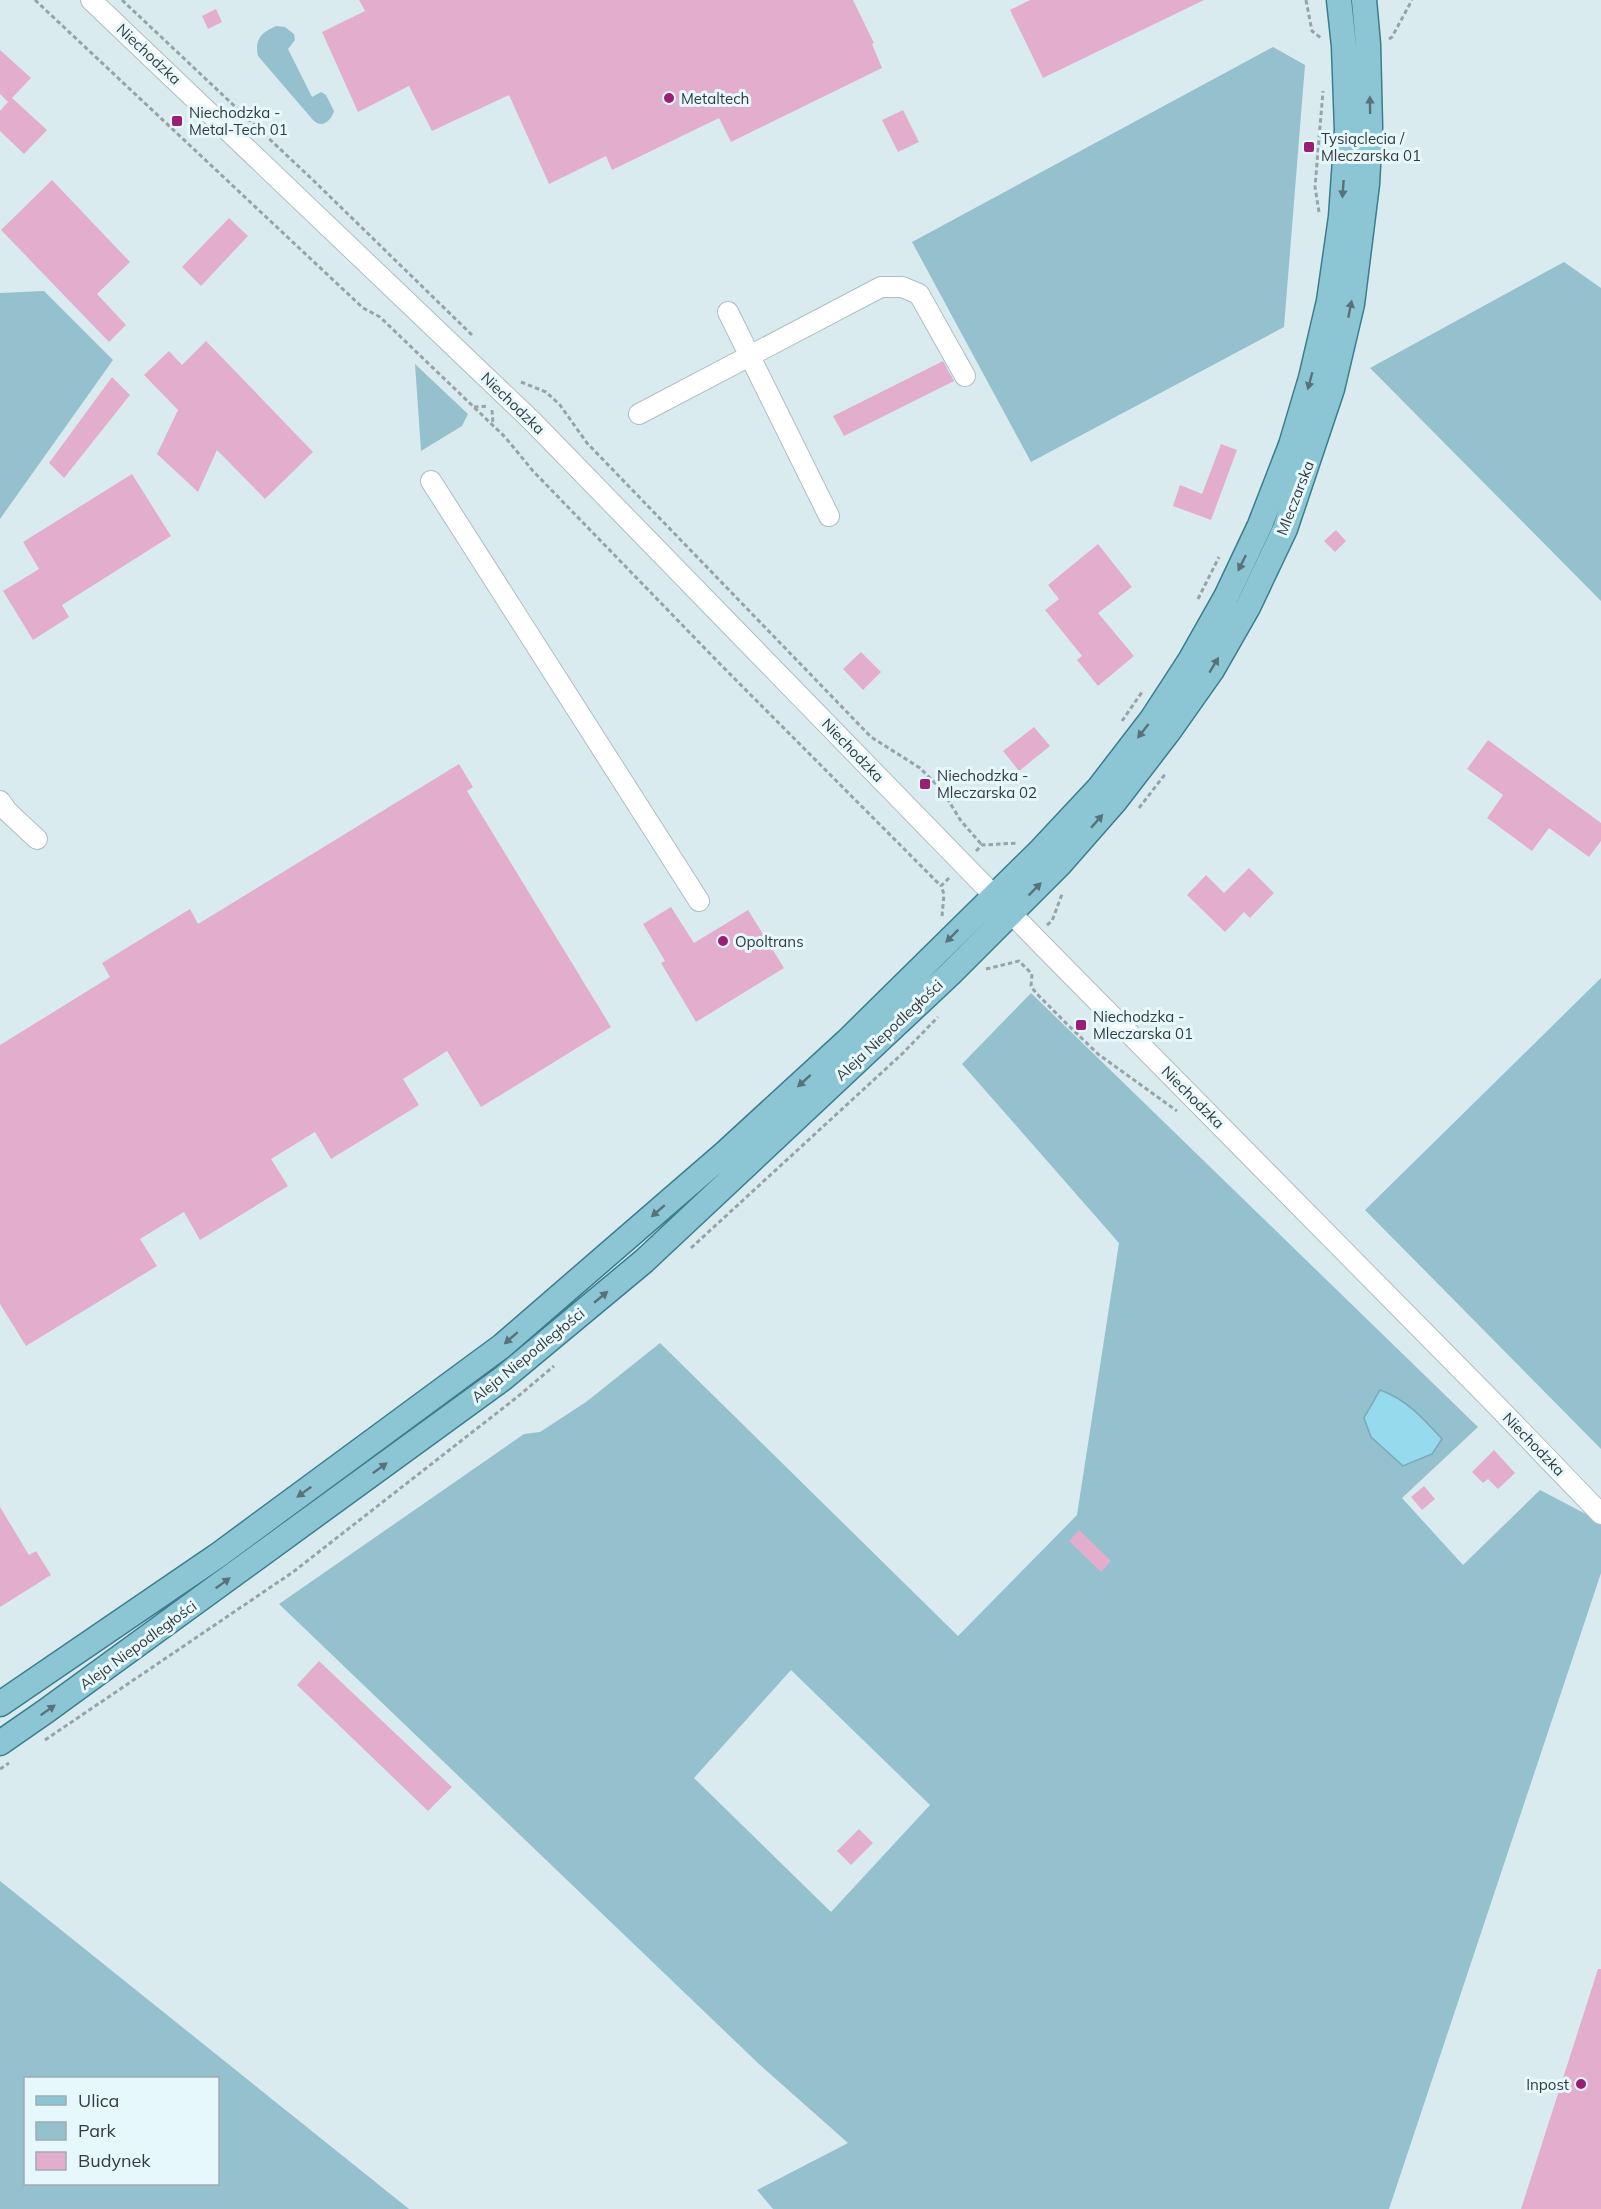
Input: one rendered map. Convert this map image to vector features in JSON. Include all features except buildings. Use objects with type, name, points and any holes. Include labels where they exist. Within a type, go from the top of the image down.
[{"type":"main road","name":"Mleczarska","points":[[994,895],[1041,850],[1099,788],[1152,719],[1203,639],[1226,597],[1264,515],[1291,445],[1311,378],[1329,301],[1340,228],[1347,130],[1344,46],[1339,0]]},
{"type":"main road","name":"Mleczarska","points":[[1011,912],[1059,865],[1116,800],[1169,731],[1217,661],[1248,607],[1285,529],[1332,389],[1352,304],[1367,184],[1370,128],[1368,44],[1364,0]]},
{"type":"main road","name":"Aleja Niepodległości","points":[[0,1704],[217,1556],[502,1346],[742,1137],[847,1041],[994,895]]},
{"type":"main road","name":"Aleja Niepodległości","points":[[5,1753],[46,1711],[502,1379],[644,1261],[969,955],[1011,912]]},
{"type":"street","name":"Niechodzka","points":[[91,0],[532,421],[1601,1514]]},
{"type":"street","points":[[639,414],[881,287],[902,287],[919,294],[965,376]]},
{"type":"street","points":[[728,312],[829,516]]},
{"type":"street","points":[[431,481],[699,901]]},
{"type":"street","points":[[0,801],[7,811],[37,839]]},
{"type":"path","points":[[35,0],[363,308],[381,317],[505,437],[533,471],[721,665],[941,886],[944,894],[941,926],[951,937]]},
{"type":"path","points":[[1306,0],[1312,31],[1324,41]]},
{"type":"path","points":[[1317,222],[1319,211],[1315,187],[1323,87]]},
{"type":"path","points":[[474,407],[483,408],[492,404]]},
{"type":"path","points":[[1197,603],[1222,552]]},
{"type":"path","points":[[1121,721],[1142,692]]},
{"type":"path","points":[[941,886],[982,845],[1024,843]]},
{"type":"path","points":[[969,955],[983,969],[1018,961],[1032,974],[1031,986],[1036,993],[1098,1054],[1180,1113]]},
{"type":"path","points":[[684,1255],[903,1053],[944,1011]]},
{"type":"path","points":[[39,1744],[293,1572],[560,1361]]},
{"type":"path","points":[[0,1769],[5,1753]]},
{"type":"green space","points":[[276,26],[285,27],[294,34],[295,40],[288,49],[312,97],[321,92],[326,95],[334,111],[326,123],[316,123],[258,56],[257,45],[260,37]]},
{"type":"green space","points":[[1273,47],[1305,65],[1284,327],[1031,462],[912,242]]},
{"type":"green space","points":[[1564,262],[1601,288],[1601,601],[1370,368]]},
{"type":"green space","points":[[44,291],[113,360],[0,519],[0,293]]},
{"type":"green space","points":[[415,364],[468,414],[462,426],[421,451]]},
{"type":"green space","points":[[1601,978],[1601,1449],[1365,1210]]},
{"type":"green space","points":[[1031,993],[1478,1427],[1402,1498],[1463,1565],[1540,1490],[1601,1522],[1601,1573],[1389,2209],[773,2209],[757,2190],[848,2143],[760,2065],[279,1604],[524,1434],[540,1432],[586,1402],[660,1343],[958,1636],[1077,1515],[1119,1243],[962,1064]],"holes":[[[791,1670],[930,1805],[831,1912],[694,1778]]]},
{"type":"green space","points":[[0,1881],[409,2209],[0,2209]]},
{"type":"shaded area","points":[[1380,1390],[1406,1404],[1442,1439],[1432,1454],[1403,1466],[1371,1437],[1364,1418]]},
{"type":"place","name":"Metaltech","points":[[669,98]]},
{"type":"place","name":"Niechodzka - Metal-Tech 01","points":[[177,121]]},
{"type":"place","name":"Tysiąclecia / Mleczarska 01","points":[[1309,147]]},
{"type":"place","name":"Niechodzka - Mleczarska 02","points":[[925,784]]},
{"type":"place","name":"Opoltrans","points":[[723,941]]},
{"type":"place","name":"Niechodzka - Mleczarska 01","points":[[1081,1025]]},
{"type":"place","name":"Inpost","points":[[1581,2084]]}]
